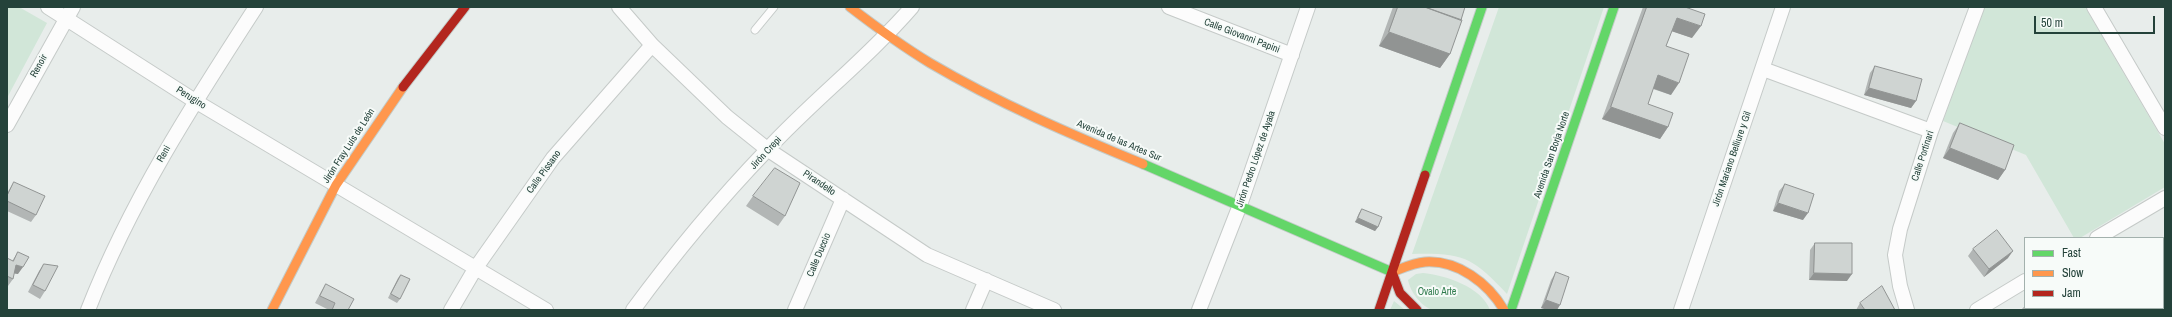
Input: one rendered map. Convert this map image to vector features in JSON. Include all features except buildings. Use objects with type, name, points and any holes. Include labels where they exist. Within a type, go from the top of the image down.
[{"type":"street","name":"Perugino","points":[[48,7],[70,12],[195,101],[546,310]]},
{"type":"street","name":"Reni","points":[[88,310],[143,189],[195,101],[256,7]]},
{"type":"street","name":"Jirón Fray Luís de León","points":[[272,310],[336,184],[396,96],[465,7]]},
{"type":"street","name":"Pirandello","points":[[619,7],[652,45],[727,117],[767,149],[927,255],[1054,310]]},
{"type":"street","name":"Avenida de las Artes Sur","points":[[850,7],[888,35],[1004,103],[1392,272]]},
{"type":"street","name":"Jirón Crepi","points":[[633,310],[659,275],[767,149],[888,35],[912,7]]},
{"type":"street","name":"Calle Giovanni Papini","points":[[1169,7],[1292,55]]},
{"type":"street","name":"Jirón Pedro López de Ayala","points":[[1199,310],[1240,205],[1308,7]]},
{"type":"street","points":[[1379,310],[1482,7]]},
{"type":"street","name":"Avenida San Borja Norte","points":[[1511,310],[1614,7]]},
{"type":"street","name":"Jirón Mariano Belliure y Gil","points":[[1681,310],[1783,7]]},
{"type":"street","name":"Calle Portinari","points":[[1907,310],[1900,286],[1895,255],[1900,229],[1931,131],[1977,7]]},
{"type":"street","points":[[2094,7],[2165,128]]},
{"type":"street","name":"Renoir","points":[[7,126],[70,12]]},
{"type":"street","name":"Calle Pissano","points":[[451,310],[475,269],[553,158],[652,45]]},
{"type":"street","points":[[1763,69],[1931,131]]},
{"type":"street","points":[[2099,237],[2165,198]]},
{"type":"street","name":"Calle Duccio","points":[[795,310],[843,199]]},
{"type":"street","points":[[1392,272],[1414,264],[1446,265],[1462,270],[1486,286],[1498,298],[1504,310]]},
{"type":"street","points":[[1392,272],[1400,293],[1417,310]]},
{"type":"street","points":[[973,310],[986,280]]},
{"type":"street","points":[[1977,310],[2024,283]]},
{"type":"lane","points":[[754,30],[774,7]]},
{"type":"green space","points":[[7,7],[19,7],[47,23],[7,98]]},
{"type":"green space","points":[[1499,7],[1604,7],[1507,294],[1485,272],[1466,260],[1456,256],[1412,254]]},
{"type":"green space","points":[[1984,7],[2085,7],[2165,144],[2165,187],[2082,237],[2073,237],[2026,155],[1943,121]]},
{"type":"green space","name":"Ovalo Arte","points":[[1423,273],[1442,276],[1462,284],[1479,295],[1486,302],[1490,310],[1438,311],[1424,306],[1411,289],[1408,280],[1416,274]]},
{"type":"green space","points":[[1394,301],[1405,310],[1390,310]]},
{"type":"traffic: fast","points":[[1425,175],[1482,7]]},
{"type":"traffic: fast","points":[[1511,310],[1614,7]]},
{"type":"traffic: fast","points":[[1143,164],[1392,272]]},
{"type":"traffic: slow","points":[[850,7],[909,50],[956,78],[1008,105],[1143,164]]},
{"type":"traffic: slow","points":[[272,310],[336,185],[403,87]]},
{"type":"traffic: slow","points":[[1392,272],[1425,262],[1437,262],[1449,265],[1460,269],[1481,282],[1490,291],[1504,310]]},
{"type":"traffic: jam","points":[[403,87],[465,7]]},
{"type":"traffic: jam","points":[[1379,310],[1425,175]]},
{"type":"traffic: jam","points":[[1392,272],[1400,293],[1417,310]]}]
